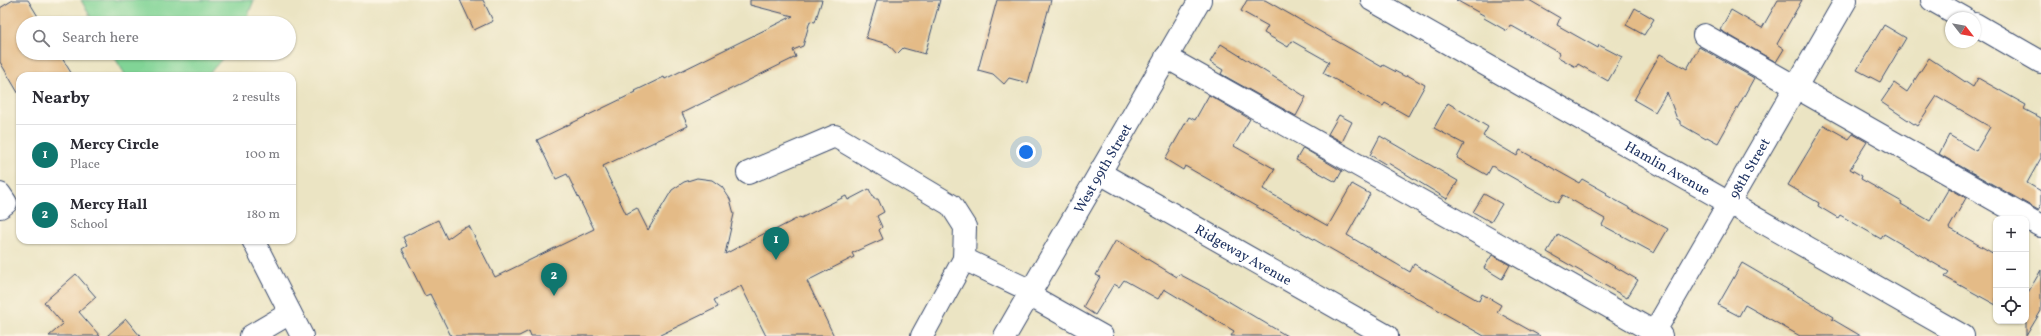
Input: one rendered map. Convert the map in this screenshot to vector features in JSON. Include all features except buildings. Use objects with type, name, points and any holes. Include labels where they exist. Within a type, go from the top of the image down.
[{"type":"street","name":"West 99th Street","points":[[1005,336],[1200,0]]},
{"type":"street","name":"Hamlin Avenue","points":[[1372,0],[1963,336]]},
{"type":"street","name":"98th Street","points":[[1656,335],[1729,203],[1846,0]]},
{"type":"street","points":[[1932,0],[1953,12]]},
{"type":"street","points":[[1981,27],[2041,62]]},
{"type":"street","points":[[1704,35],[2041,226]]},
{"type":"street","points":[[1166,57],[1656,335]]},
{"type":"street","points":[[748,173],[835,136],[951,205],[965,227],[964,259],[922,336]]},
{"type":"street","name":"Ridgeway Avenue","points":[[1100,173],[1387,336]]},
{"type":"street","points":[[0,194],[6,204],[0,207]]},
{"type":"street","points":[[255,244],[302,336]]},
{"type":"street","points":[[964,259],[1030,293],[1102,336]]},
{"type":"street","points":[[251,336],[290,313]]},
{"type":"green space","points":[[81,0],[254,0],[248,16],[90,16]]},
{"type":"green space","points":[[116,60],[221,60],[210,72],[124,72]]},
{"type":"place","name":"Mercy Circle","points":[[776,260]]},
{"type":"place","name":"Mercy Hall","points":[[554,296]]}]
